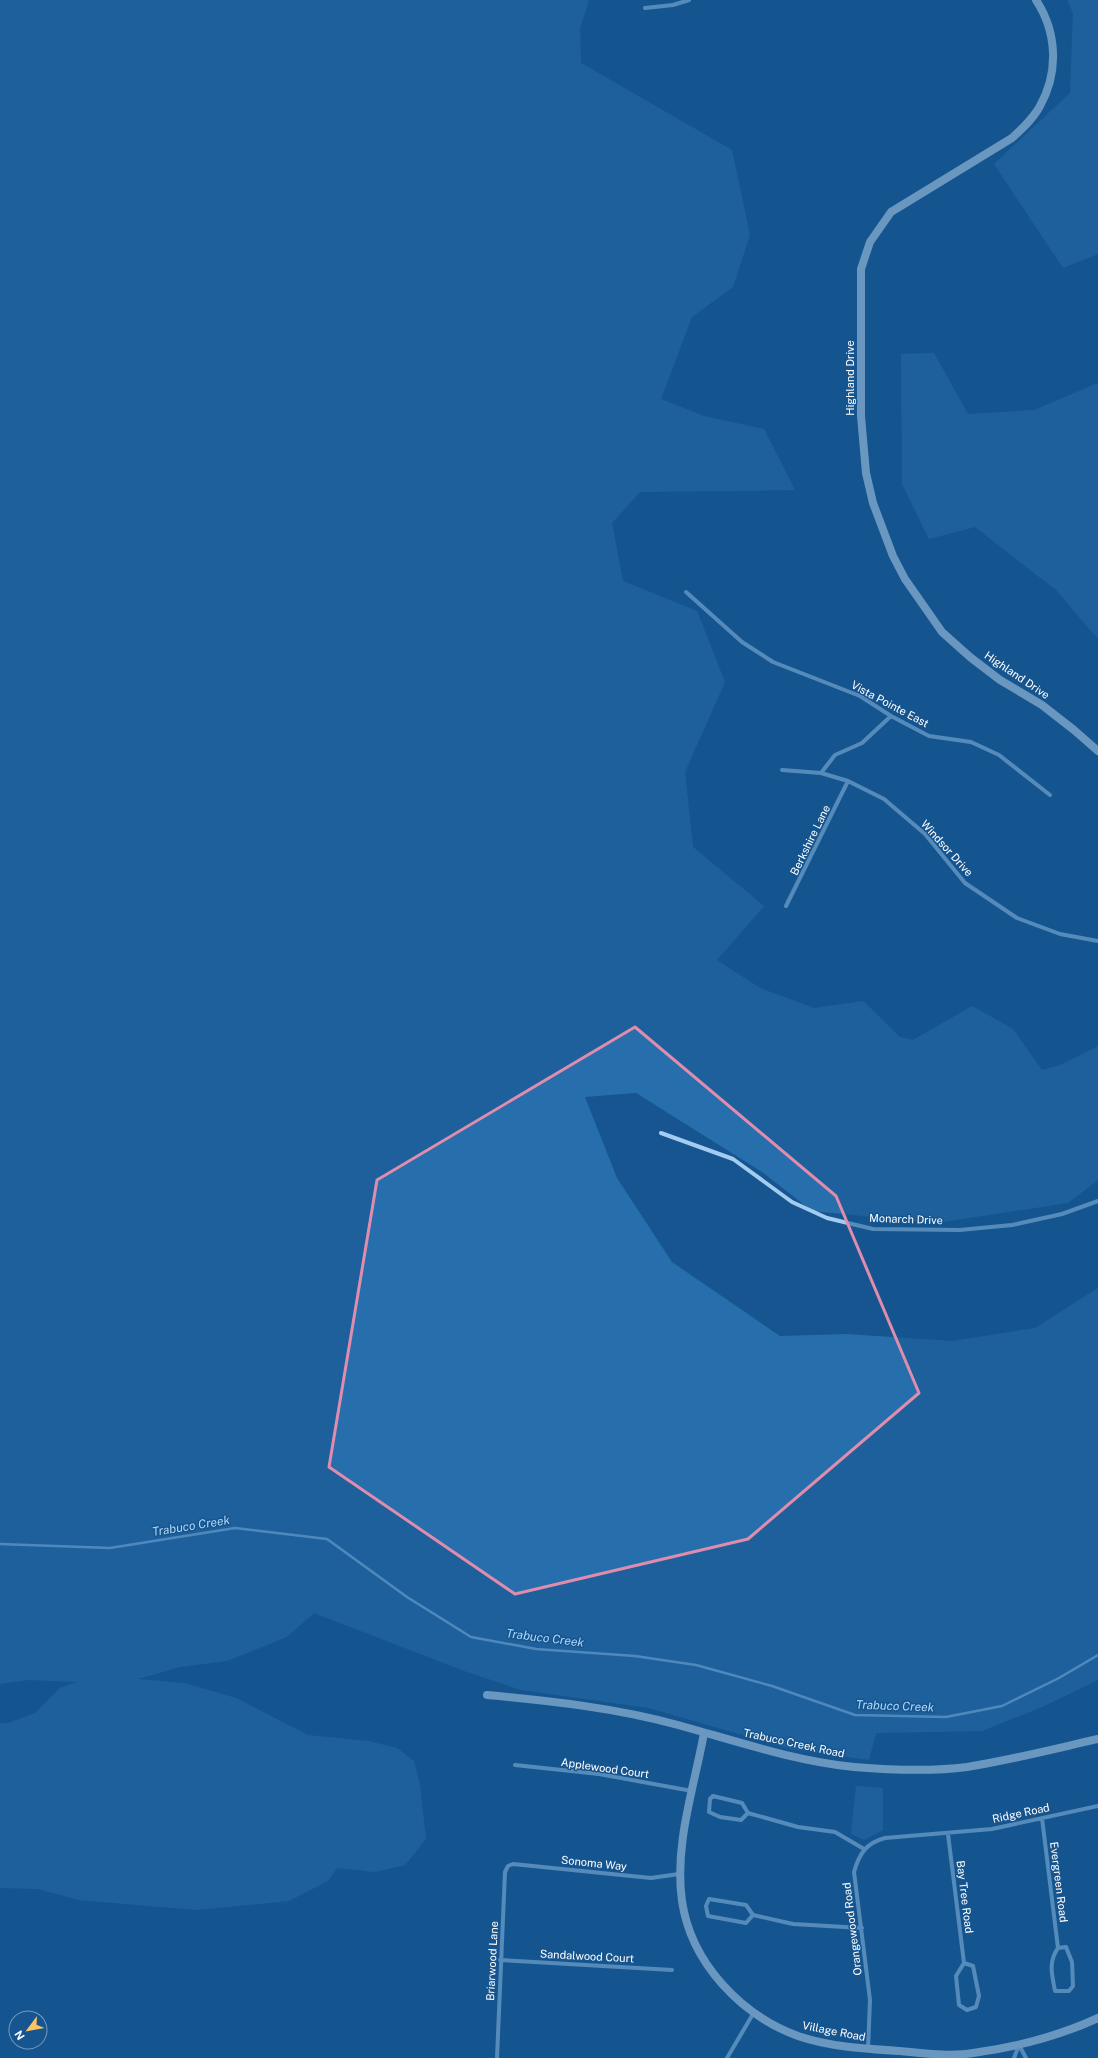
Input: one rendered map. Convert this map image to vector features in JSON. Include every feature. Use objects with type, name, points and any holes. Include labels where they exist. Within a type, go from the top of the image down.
[{"type":"street","points":[[645,8],[673,5],[689,0]]},
{"type":"street","name":"Highland Drive","points":[[1036,0],[1048,23],[1053,45],[1052,74],[1040,106],[1026,124],[1012,138],[891,212],[870,242],[861,269],[861,416],[866,473],[884,533],[905,579],[938,626],[970,657],[1000,680],[1042,705],[1098,751]]},
{"type":"street","name":"Vista Pointe East","points":[[686,592],[742,642],[773,662],[860,696],[891,716],[929,736],[971,742],[999,756],[1050,796]]},
{"type":"street","points":[[821,774],[835,755],[862,743],[891,716]]},
{"type":"street","name":"Windsor Drive","points":[[782,770],[821,774],[848,781],[884,799],[925,834],[965,883],[1017,918],[1060,934],[1098,941]]},
{"type":"street","name":"Berkshire Lane","points":[[786,906],[848,781]]},
{"type":"street","name":"Monarch Drive","points":[[661,1133],[733,1159],[792,1202],[827,1218],[873,1229],[960,1230],[1012,1225],[1062,1214],[1098,1201]]},
{"type":"street","name":"Trabuco Creek Road","points":[[488,1695],[612,1709],[828,1764],[889,1769],[965,1767],[1098,1739]]},
{"type":"street","name":"Village Road","points":[[704,1733],[680,1854],[679,1874],[682,1902],[690,1931],[703,1958],[723,1985],[753,2014],[799,2036],[824,2042],[868,2049],[971,2054],[1019,2045],[1075,2028],[1098,2018]]},
{"type":"street","name":"Applewood Court","points":[[515,1765],[599,1774],[692,1791]]},
{"type":"street","points":[[748,1813],[741,1820],[720,1817],[709,1812],[710,1799],[713,1796],[742,1803],[748,1813],[798,1827],[835,1832],[864,1849],[876,1840],[885,1838],[948,1834]]},
{"type":"street","name":"Ridge Road","points":[[948,1834],[992,1829],[1098,1806]]},
{"type":"street","name":"Evergreen Road","points":[[1042,1818],[1058,1948],[1052,1957],[1055,1991],[1069,1991],[1073,1986],[1072,1962],[1066,1947],[1058,1948]]},
{"type":"street","name":"Bay Tree Road","points":[[948,1834],[964,1963]]},
{"type":"street","name":"Orangewood Road","points":[[864,1849],[858,1859],[854,1872],[870,2000],[868,2049]]},
{"type":"street","name":"Sonoma Way","points":[[508,1866],[513,1864],[651,1878],[679,1874]]},
{"type":"street","name":"Briarwood Lane","points":[[497,2058],[500,1960],[506,1872],[508,1866]]},
{"type":"street","points":[[753,1915],[746,1923],[708,1916],[706,1906],[709,1899],[746,1905],[753,1915],[793,1924],[862,1928]]},
{"type":"street","name":"Sandalwood Court","points":[[500,1960],[672,1970]]},
{"type":"street","points":[[964,1963],[973,1966],[979,1996],[976,2008],[967,2010],[958,2005],[956,1976],[964,1963]]},
{"type":"street","points":[[727,2058],[753,2014]]},
{"type":"street","points":[[1014,2058],[1019,2045]]},
{"type":"street","points":[[1019,2045],[1026,2058]]},
{"type":"highlighted area","points":[[635,1027],[836,1196],[919,1393],[748,1539],[515,1594],[329,1467],[377,1180]]},
{"type":"shaded area","points":[[0,0],[589,0],[580,28],[581,63],[732,150],[750,235],[733,287],[692,317],[661,399],[704,416],[764,429],[795,490],[640,492],[612,523],[623,581],[697,611],[725,682],[685,772],[693,847],[764,906],[717,960],[760,988],[814,1008],[863,1001],[900,1037],[913,1040],[972,1006],[1013,1029],[1042,1070],[1060,1065],[1098,1046],[1098,1180],[1068,1203],[936,1223],[812,1211],[762,1172],[636,1093],[585,1097],[617,1178],[672,1262],[780,1336],[847,1334],[952,1341],[1035,1328],[1098,1288],[1098,1680],[1042,1707],[982,1731],[876,1733],[869,1760],[791,1749],[649,1708],[521,1690],[467,1672],[314,1613],[287,1637],[227,1661],[180,1667],[138,1679],[184,1683],[236,1698],[308,1735],[368,1741],[397,1748],[414,1761],[420,1785],[426,1839],[405,1865],[375,1872],[337,1868],[328,1881],[289,1901],[196,1910],[79,1900],[38,1889],[0,1888],[0,1723],[8,1723],[35,1713],[60,1688],[77,1682],[28,1680],[0,1684]]},
{"type":"shaded area","points":[[1067,0],[1098,0],[1098,254],[1063,268],[994,164],[1070,93],[1073,13]]},
{"type":"shaded area","points":[[934,353],[968,414],[1034,410],[1098,383],[1098,639],[1056,590],[975,527],[929,539],[902,484],[901,354]]},
{"type":"shaded area","points":[[856,1786],[883,1788],[883,1830],[864,1840],[851,1834]]},
{"type":"waterway","name":"Trabuco Creek","points":[[0,1544],[110,1548],[235,1528],[327,1539],[407,1597],[471,1637],[536,1649],[635,1656],[696,1665],[772,1686],[855,1715],[946,1717],[1002,1706],[1059,1678],[1098,1655]]}]
